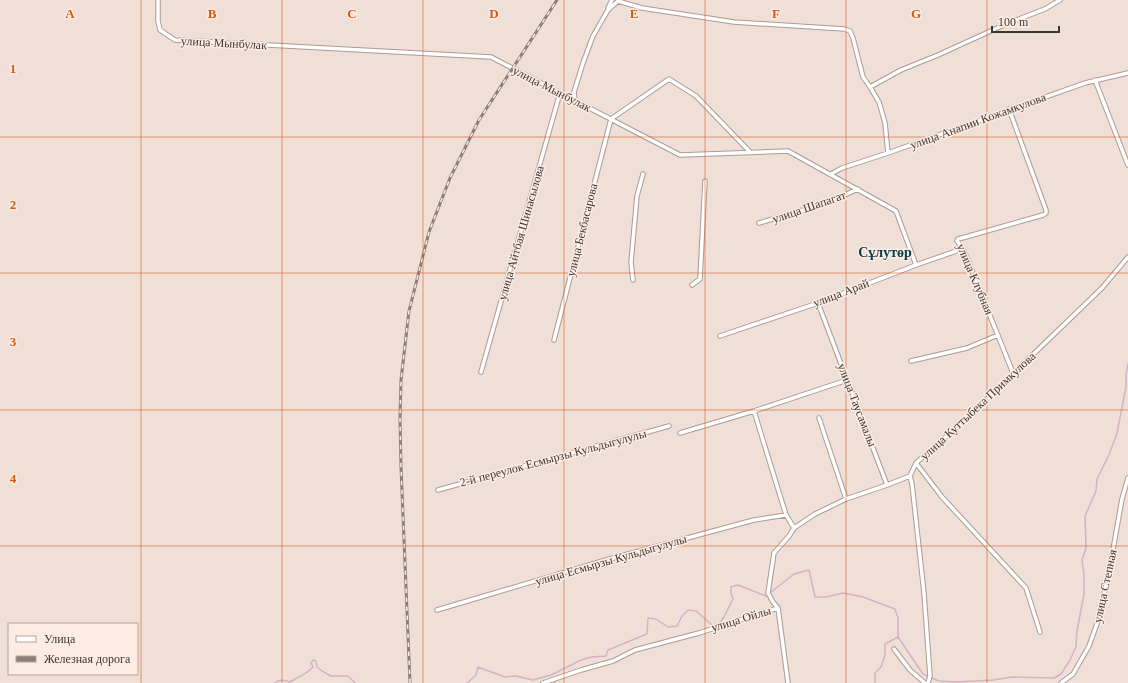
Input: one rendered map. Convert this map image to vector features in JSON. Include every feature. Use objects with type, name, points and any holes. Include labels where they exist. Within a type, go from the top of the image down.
[{"type":"street","name":"улица Мынбулак","points":[[158,0],[158,21],[160,30],[175,40],[491,57],[680,155],[788,150],[896,211],[916,265]]},
{"type":"street","points":[[575,101],[574,92],[583,63],[593,36],[612,0]]},
{"type":"street","points":[[870,87],[888,77],[1006,24],[1044,9],[1060,0]]},
{"type":"street","points":[[608,10],[618,2],[642,8],[734,22],[844,29],[850,31],[863,77],[879,102],[885,122],[888,153]]},
{"type":"street","name":"улица Анапии Кожамкулова","points":[[831,174],[842,168],[1009,109],[1095,80],[1128,73]]},
{"type":"street","points":[[611,119],[669,79],[696,96],[750,152]]},
{"type":"street","points":[[1095,80],[1128,165]]},
{"type":"street","name":"улица Айтбая Шинасылова","points":[[481,372],[560,94]]},
{"type":"street","name":"улица Клубная","points":[[1009,109],[1046,213],[958,239],[957,241],[964,251],[1013,373]]},
{"type":"street","name":"улица Бекбасарова","points":[[554,340],[611,119]]},
{"type":"street","points":[[633,280],[631,262],[636,204],[643,174]]},
{"type":"street","points":[[692,285],[700,279],[705,181]]},
{"type":"street","name":"улица Шапагат","points":[[759,223],[827,203],[858,189]]},
{"type":"street","name":"улица Арай","points":[[720,336],[962,249]]},
{"type":"street","name":"улица Куттыбека Примкулова","points":[[910,476],[916,463],[964,421],[1102,288],[1128,257]]},
{"type":"street","name":"улица Таусамалы","points":[[818,302],[887,484]]},
{"type":"street","points":[[911,361],[967,348],[998,335]]},
{"type":"street","points":[[680,433],[754,411],[847,380]]},
{"type":"street","points":[[754,411],[786,516],[794,528]]},
{"type":"street","points":[[819,418],[846,499]]},
{"type":"street","name":"2-й переулок Есмырзы Кульдыгулулы","points":[[438,490],[669,426]]},
{"type":"street","points":[[916,463],[942,497],[1026,588],[1040,632]]},
{"type":"street","points":[[887,484],[910,476],[912,484],[924,593],[930,676],[928,683]]},
{"type":"street","name":"улица Степная","points":[[1061,683],[1072,674],[1089,646],[1099,618],[1122,499],[1128,478]]},
{"type":"street","name":"улица Ойлы","points":[[543,683],[613,661],[635,650],[699,633],[778,608],[772,602],[768,593],[774,553],[794,528],[815,514],[846,499],[887,484]]},
{"type":"street","name":"улица Есмырзы Кульдыгулулы","points":[[437,610],[613,558],[754,520],[786,516]]},
{"type":"street","points":[[778,608],[788,683]]},
{"type":"street","points":[[894,649],[910,670],[925,683]]},
{"type":"waterway","points":[[467,683],[476,675],[478,667],[505,677],[516,676],[533,680],[551,675],[581,660],[591,657],[606,656],[608,650],[647,634],[648,618],[656,619],[668,627],[677,626],[682,616],[688,610],[696,611],[712,625],[720,623],[733,599],[731,587],[738,585],[766,596],[794,574],[809,570],[815,597],[826,597],[843,593],[863,597],[895,609],[898,618],[898,637],[923,674],[939,681],[956,682],[993,680],[1012,677],[1054,678],[1061,674],[1076,647],[1077,631],[1084,594],[1082,560],[1086,548],[1085,516],[1096,491],[1097,479],[1109,455],[1117,433],[1126,387],[1128,364]]},
{"type":"waterway","points":[[875,683],[875,673],[881,667],[885,655],[885,644],[898,637]]},
{"type":"waterway","points":[[274,683],[282,680],[289,682],[302,676],[313,667],[311,663],[313,660],[316,661],[317,667],[331,676],[348,676],[355,683]]},
{"type":"railway","points":[[410,683],[400,419],[401,380],[409,311],[429,232],[450,178],[479,120],[557,0]]},
{"type":"district","name":"Сұлутөр","points":[[885,252]]}]
